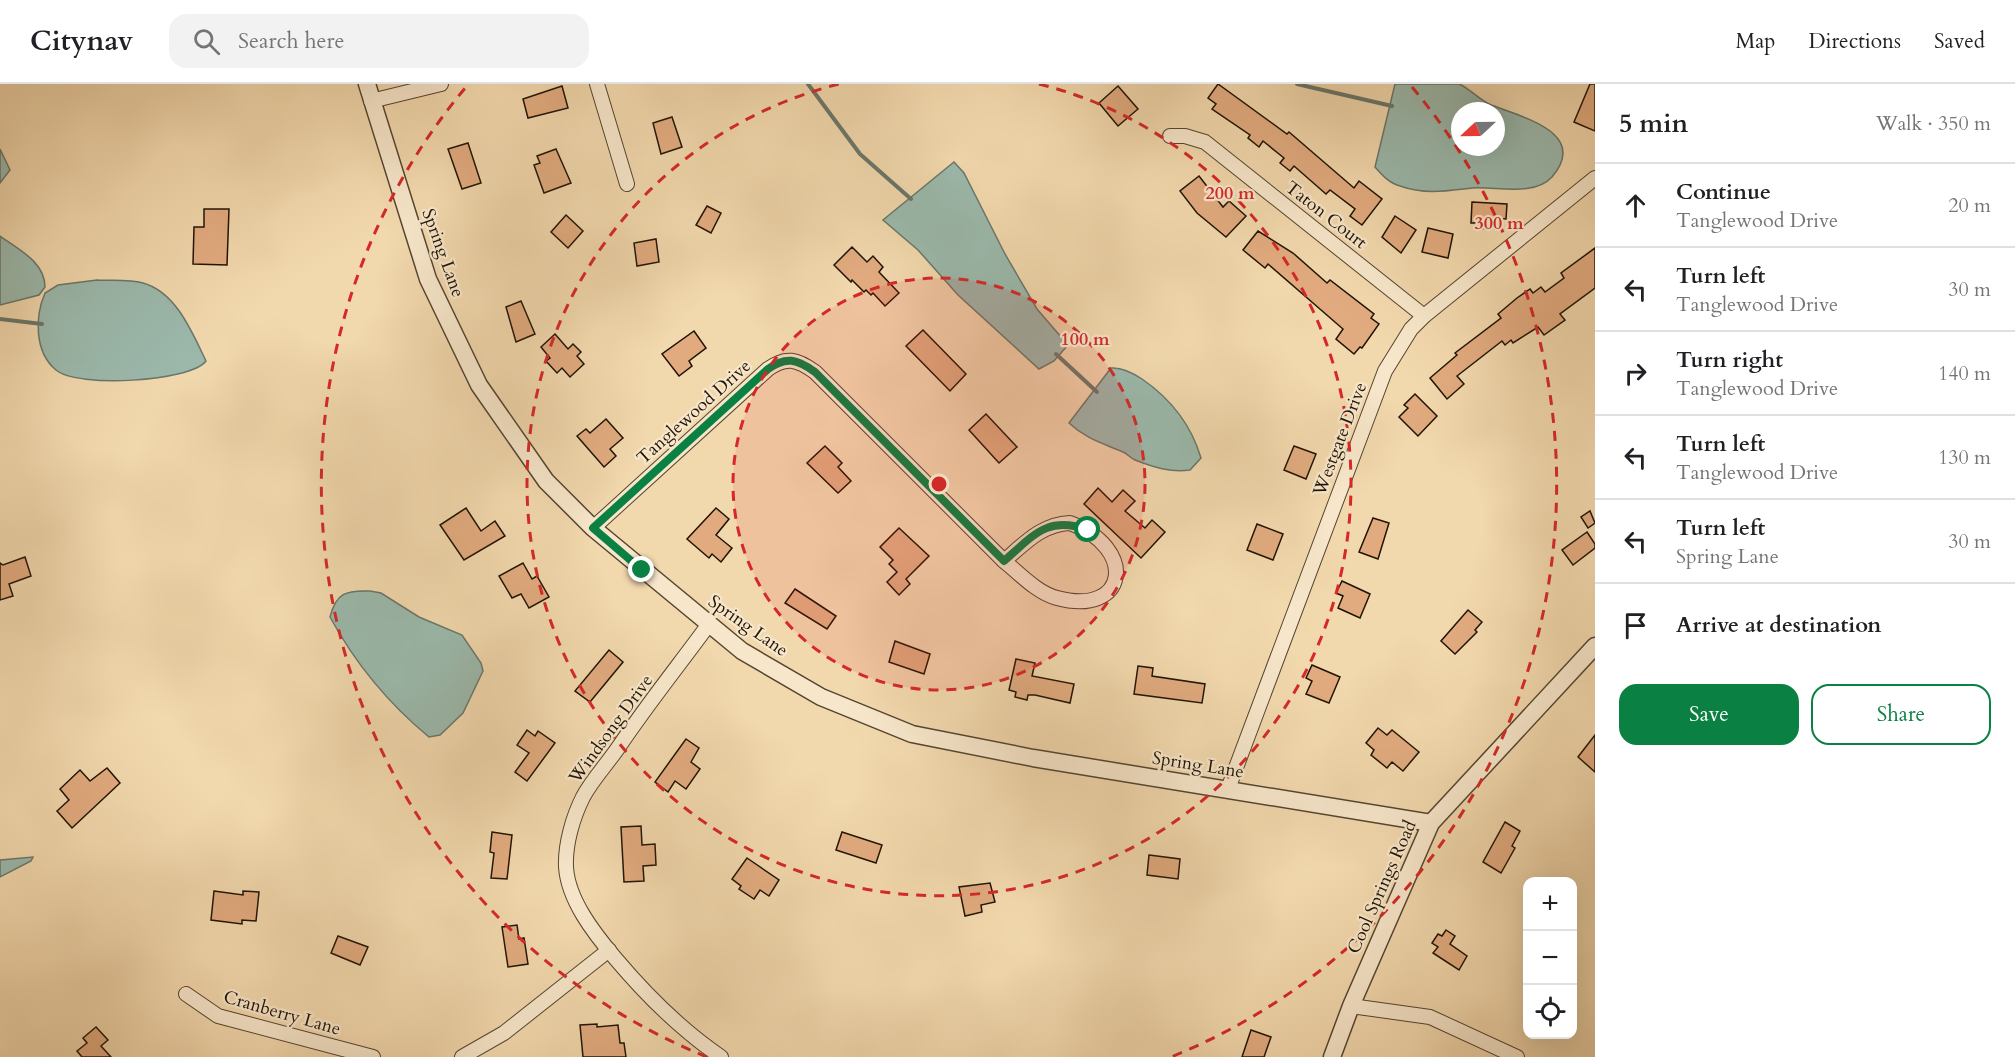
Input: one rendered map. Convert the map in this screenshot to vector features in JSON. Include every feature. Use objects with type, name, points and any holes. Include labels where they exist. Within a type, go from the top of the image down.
[{"type":"street","name":"Spring Lane","points":[[366,84],[428,279],[479,385],[546,482],[593,528],[742,651],[821,697],[912,734],[1431,823]]},
{"type":"street","points":[[371,101],[441,84]]},
{"type":"street","points":[[597,84],[627,184]]},
{"type":"street","name":"Taton Court","points":[[1170,136],[1185,136],[1205,142],[1424,316]]},
{"type":"street","name":"Westgate Drive","points":[[1228,789],[1385,371],[1411,329],[1424,316],[1595,178]]},
{"type":"street","name":"Tanglewood Drive","points":[[593,528],[768,369],[780,361],[790,359],[815,372],[1004,561],[1034,585],[1055,598],[1083,601],[1095,599],[1113,588],[1118,576],[1113,557],[1103,541],[1088,530],[1070,523],[1054,524],[1035,534],[1004,561]]},
{"type":"street","name":"Windsong Drive","points":[[709,624],[634,723],[584,796],[573,821],[566,868],[572,892],[581,911],[609,950],[654,1003],[683,1030],[721,1057]]},
{"type":"street","name":"Cool Springs Road","points":[[1332,1057],[1351,1006],[1431,823],[1595,646]]},
{"type":"street","points":[[462,1057],[504,1033],[609,950]]},
{"type":"street","name":"Cranberry Lane","points":[[186,994],[218,1016],[373,1057]]},
{"type":"street","points":[[1351,1006],[1430,1017],[1517,1057]]},
{"type":"shaded area","points":[[1395,84],[1459,84],[1486,102],[1451,102],[1451,156],[1505,156],[1505,110],[1545,128],[1556,137],[1562,148],[1562,161],[1552,177],[1535,187],[1525,189],[1472,188],[1419,191],[1396,185],[1375,167]]},
{"type":"shaded area","points":[[0,149],[10,170],[0,183]]},
{"type":"shaded area","points":[[954,162],[964,173],[1005,254],[1037,309],[1068,345],[1054,361],[1039,369],[958,295],[918,250],[883,220]]},
{"type":"shaded area","points":[[0,236],[36,263],[44,278],[45,287],[39,295],[0,305]]},
{"type":"shaded area","points":[[97,280],[143,283],[165,295],[182,314],[206,361],[196,368],[179,374],[133,380],[86,379],[68,376],[56,370],[44,354],[38,333],[39,312],[45,293],[58,285]]},
{"type":"shaded area","points":[[1111,368],[1123,369],[1142,379],[1179,413],[1192,434],[1201,458],[1190,470],[1169,470],[1135,460],[1125,453],[1088,437],[1069,423]]},
{"type":"shaded area","points":[[354,591],[381,593],[419,617],[462,635],[481,663],[483,671],[463,713],[440,735],[429,737],[400,711],[350,651],[330,617],[335,603],[343,595]]},
{"type":"shaded area","points":[[33,857],[31,861],[0,877],[0,860]]},
{"type":"building","points":[[1218,84],[1287,134],[1289,132],[1354,188],[1359,181],[1382,199],[1362,225],[1350,216],[1355,209],[1330,190],[1326,194],[1294,166],[1290,171],[1280,163],[1284,158],[1263,141],[1259,147],[1248,138],[1250,135],[1212,109],[1216,104],[1208,98]]},
{"type":"building","points":[[1590,84],[1595,84],[1595,131],[1574,122]]},
{"type":"building","points":[[562,86],[568,108],[528,118],[523,99]]},
{"type":"building","points":[[1118,86],[1138,109],[1118,126],[1099,103]]},
{"type":"building","points":[[672,117],[682,147],[661,154],[653,123]]},
{"type":"building","points":[[468,143],[481,183],[462,189],[448,149]]},
{"type":"building","points":[[556,149],[571,183],[544,193],[534,165],[540,163],[537,156]]},
{"type":"building","points":[[1199,176],[1223,207],[1229,201],[1246,216],[1226,237],[1197,213],[1180,191]]},
{"type":"building","points":[[1472,202],[1507,204],[1506,219],[1493,218],[1489,221],[1488,229],[1477,228],[1477,223],[1471,223]]},
{"type":"building","points":[[707,206],[721,213],[711,233],[696,225]]},
{"type":"building","points":[[204,209],[229,209],[227,265],[193,264],[194,227],[204,227]]},
{"type":"building","points":[[566,215],[583,231],[568,248],[551,232]]},
{"type":"building","points":[[1395,216],[1416,230],[1401,253],[1382,237]]},
{"type":"building","points":[[1428,228],[1453,234],[1448,258],[1422,252]]},
{"type":"building","points":[[1258,231],[1293,253],[1327,283],[1330,280],[1374,314],[1371,318],[1379,324],[1362,348],[1360,347],[1354,354],[1336,339],[1343,329],[1268,264],[1265,268],[1243,250]]},
{"type":"building","points":[[656,239],[659,262],[637,266],[634,243]]},
{"type":"building","points":[[852,247],[867,262],[873,256],[883,267],[879,272],[899,293],[885,306],[873,293],[871,295],[866,290],[864,292],[834,265]]},
{"type":"building","points":[[1595,248],[1595,288],[1560,314],[1565,320],[1544,335],[1538,327],[1513,343],[1511,340],[1505,345],[1502,341],[1457,376],[1464,384],[1447,399],[1430,378],[1457,355],[1455,353],[1501,318],[1498,314],[1517,298],[1530,289],[1533,293],[1541,287],[1545,292],[1564,278],[1561,273]]},
{"type":"building","points":[[521,301],[535,334],[516,342],[506,307]]},
{"type":"building","points":[[923,330],[966,374],[950,391],[906,346]]},
{"type":"building","points":[[694,331],[706,348],[689,361],[692,366],[679,376],[662,354]]},
{"type":"building","points":[[555,334],[568,349],[573,344],[581,352],[577,356],[584,364],[570,377],[562,368],[557,373],[546,361],[550,358],[541,347]]},
{"type":"building","points":[[1415,394],[1437,416],[1418,436],[1399,417],[1408,408],[1404,405]]},
{"type":"building","points":[[986,414],[1017,447],[999,463],[969,430]]},
{"type":"building","points":[[606,419],[623,438],[610,449],[616,456],[604,467],[577,436],[586,429],[590,433]]},
{"type":"building","points":[[825,446],[842,463],[838,467],[851,481],[838,493],[807,463]]},
{"type":"building","points":[[1294,446],[1316,454],[1306,479],[1284,470]]},
{"type":"building","points":[[1098,488],[1112,502],[1123,490],[1135,501],[1125,511],[1145,528],[1152,520],[1165,532],[1141,558],[1084,504]]},
{"type":"building","points":[[466,508],[481,531],[495,521],[505,536],[464,560],[440,525]]},
{"type":"building","points":[[716,508],[729,519],[716,535],[732,548],[721,562],[712,554],[709,558],[687,539]]},
{"type":"building","points":[[1590,511],[1595,523],[1588,528],[1581,517]]},
{"type":"building","points":[[1373,518],[1389,523],[1378,559],[1359,552]]},
{"type":"building","points":[[1257,524],[1283,534],[1273,560],[1247,550]]},
{"type":"building","points":[[899,528],[929,556],[906,579],[910,584],[899,595],[887,582],[897,572],[889,564],[893,560],[880,547]]},
{"type":"building","points":[[1587,532],[1595,548],[1573,565],[1562,550]]},
{"type":"building","points":[[25,557],[31,576],[9,584],[13,596],[0,600],[0,563],[3,565]]},
{"type":"building","points":[[523,563],[532,579],[537,576],[549,597],[529,608],[521,594],[512,598],[499,576]]},
{"type":"building","points":[[1342,581],[1370,594],[1360,618],[1338,608],[1343,596],[1336,593]]},
{"type":"building","points":[[795,589],[836,616],[827,629],[785,603]]},
{"type":"building","points":[[1468,610],[1482,622],[1475,630],[1477,632],[1455,654],[1441,641]]},
{"type":"building","points":[[895,641],[930,654],[924,674],[889,662]]},
{"type":"building","points":[[609,650],[623,662],[590,702],[575,691]]},
{"type":"building","points":[[1016,659],[1035,663],[1032,676],[1074,684],[1070,703],[1035,695],[1028,695],[1027,700],[1015,697],[1016,692],[1009,690]]},
{"type":"building","points":[[1312,665],[1340,677],[1329,703],[1306,694],[1312,681],[1306,678]]},
{"type":"building","points":[[1138,666],[1153,668],[1152,676],[1205,684],[1202,703],[1134,694]]},
{"type":"building","points":[[1378,728],[1387,735],[1392,730],[1419,752],[1403,771],[1392,762],[1387,768],[1371,755],[1374,750],[1366,743]]},
{"type":"building","points":[[527,730],[535,736],[538,731],[555,743],[527,781],[515,772],[529,753],[517,745]]},
{"type":"building","points":[[1595,735],[1595,772],[1578,757]]},
{"type":"building","points":[[686,739],[699,748],[691,762],[700,769],[686,789],[675,781],[668,792],[655,782]]},
{"type":"building","points":[[107,768],[120,783],[72,828],[57,811],[69,800],[60,789],[80,770],[90,781]]},
{"type":"building","points":[[1505,822],[1520,831],[1512,846],[1515,848],[1501,873],[1483,862]]},
{"type":"building","points":[[641,826],[642,845],[655,844],[656,865],[643,866],[644,881],[624,882],[621,827]]},
{"type":"building","points":[[492,832],[512,835],[507,879],[491,878],[494,853],[490,852]]},
{"type":"building","points":[[842,832],[882,845],[876,863],[836,850]]},
{"type":"building","points":[[1149,855],[1180,859],[1178,879],[1147,875]]},
{"type":"building","points":[[747,858],[779,880],[769,896],[760,890],[754,899],[739,889],[741,886],[732,879]]},
{"type":"building","points":[[990,883],[995,902],[981,905],[982,912],[965,916],[959,887]]},
{"type":"building","points":[[214,891],[243,895],[243,891],[259,892],[256,921],[242,920],[242,924],[211,920]]},
{"type":"building","points":[[517,925],[519,939],[524,938],[528,964],[508,967],[502,927]]},
{"type":"building","points":[[1446,930],[1455,936],[1450,944],[1467,956],[1459,970],[1433,953],[1438,947],[1432,943],[1438,934],[1442,936]]},
{"type":"building","points":[[338,936],[368,947],[360,965],[331,953]]},
{"type":"building","points":[[597,1024],[597,1027],[618,1025],[620,1043],[624,1043],[626,1057],[583,1057],[580,1025]]},
{"type":"building","points":[[96,1027],[108,1040],[101,1046],[111,1057],[82,1057],[77,1051],[87,1043],[83,1038]]},
{"type":"building","points":[[1251,1030],[1271,1037],[1264,1057],[1242,1057]]},
{"type":"waterway","points":[[808,84],[860,154],[911,199]]},
{"type":"waterway","points":[[1297,84],[1392,106]]},
{"type":"waterway","points":[[0,319],[42,324]]},
{"type":"waterway","points":[[1056,354],[1097,392]]},
{"type":"route","points":[[642,570],[593,528],[768,369],[780,361],[790,359],[803,363],[815,372],[1004,561],[1035,534],[1054,524],[1070,523],[1088,530]]}]
